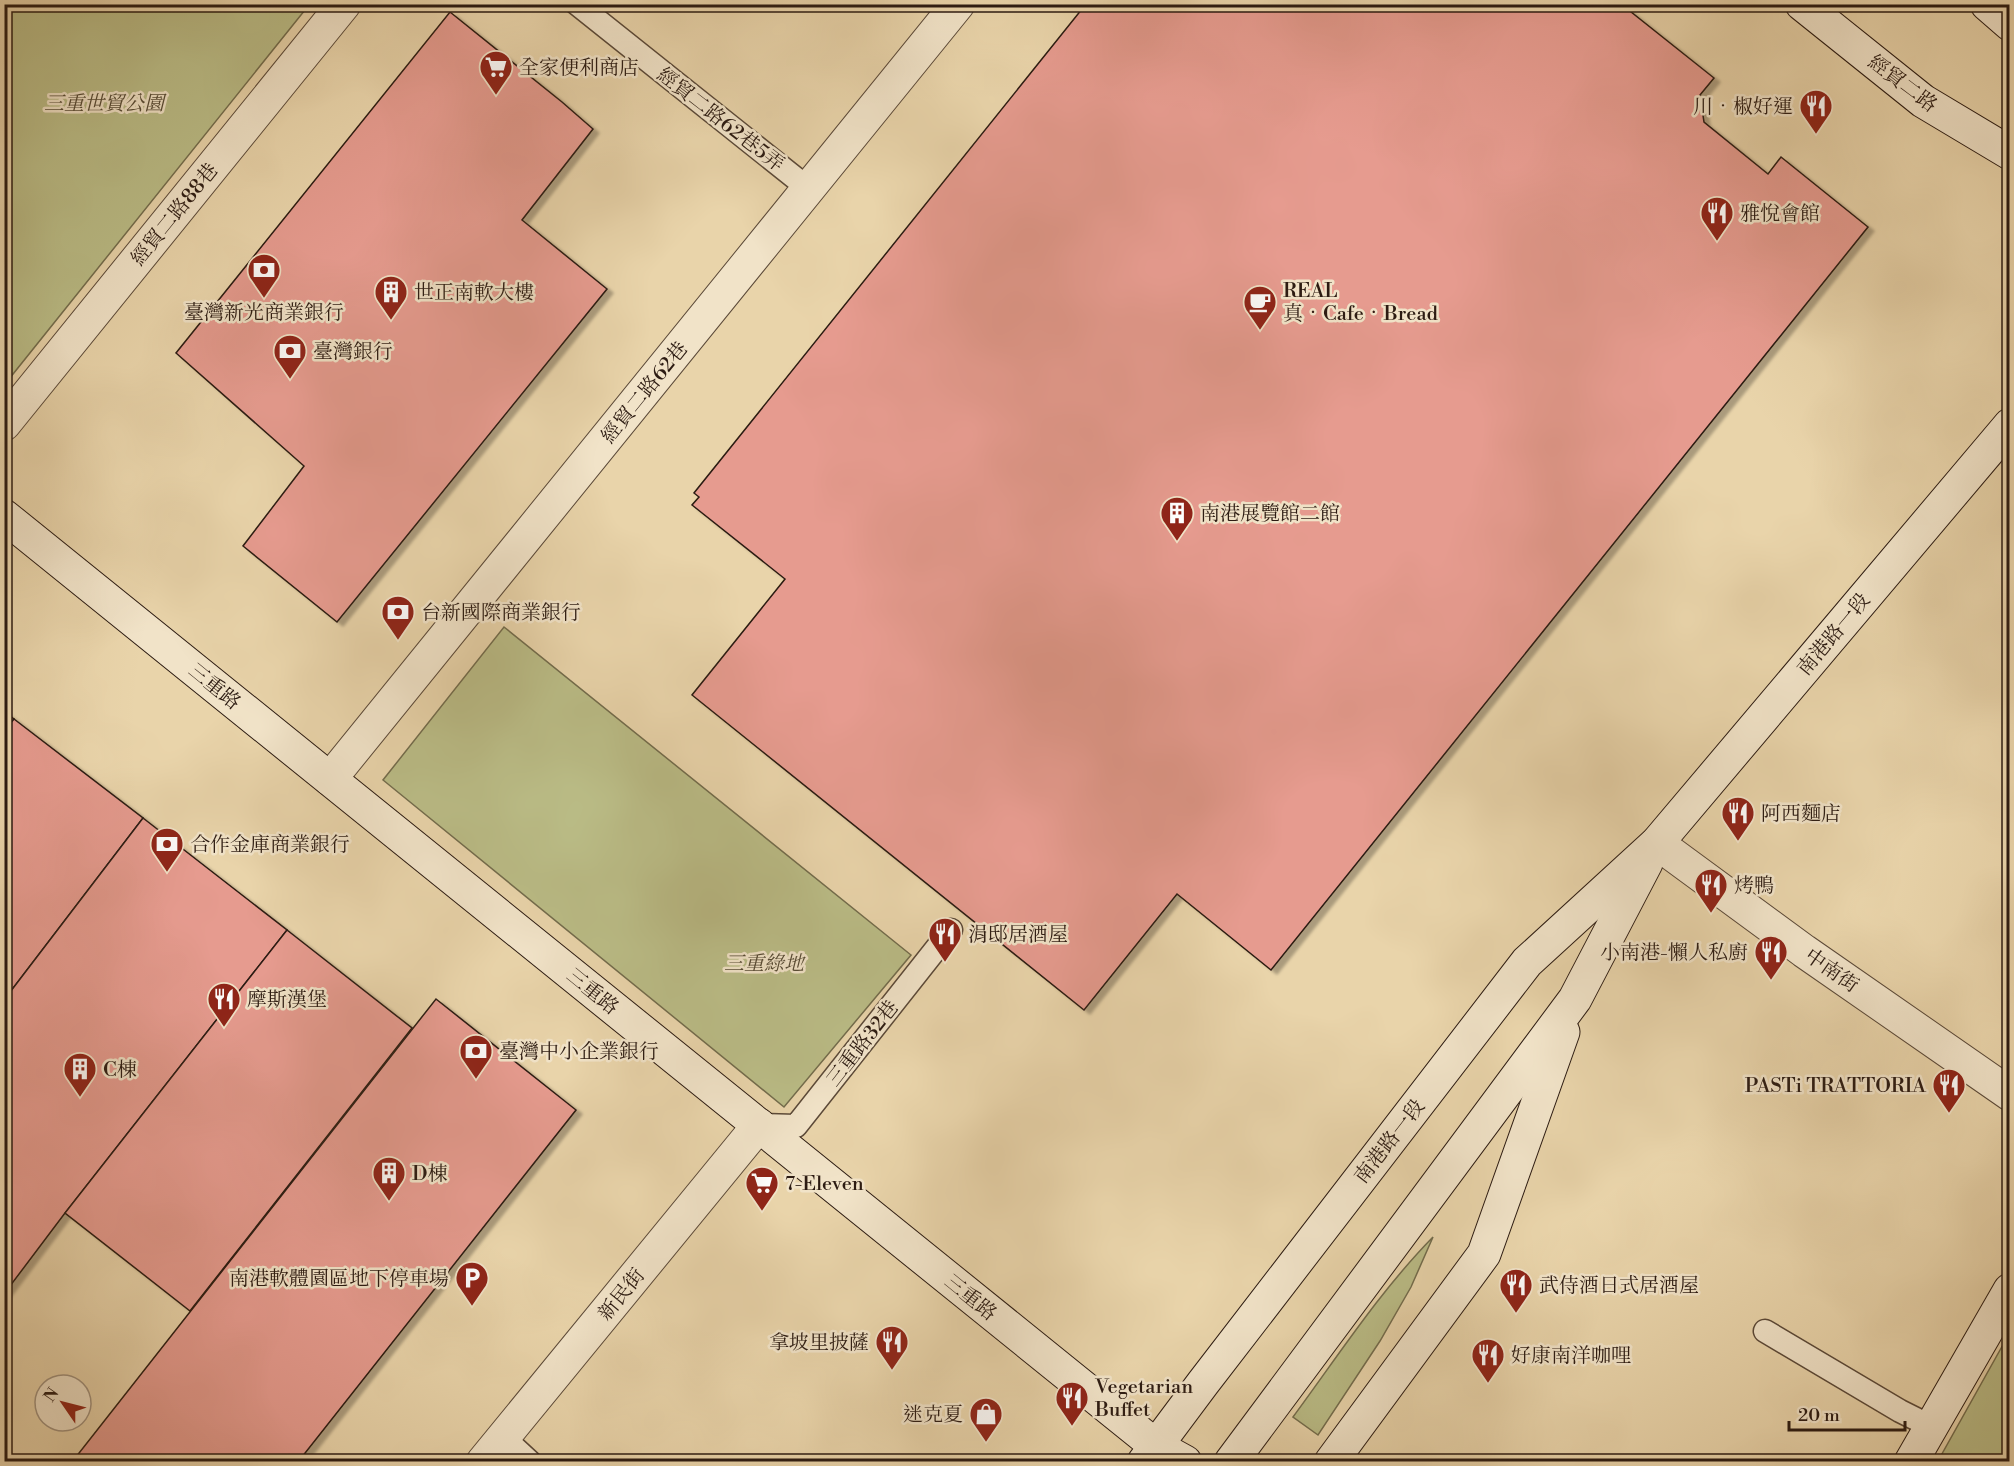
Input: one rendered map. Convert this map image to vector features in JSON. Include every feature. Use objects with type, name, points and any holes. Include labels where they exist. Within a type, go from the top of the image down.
[{"type":"street","name":"經貿二路88巷","points":[[4,424],[344,4]]},
{"type":"street","name":"經貿二路62巷","points":[[330,779],[958,4]]},
{"type":"street","name":"經貿二路","points":[[1802,4],[1923,101],[2010,153]]},
{"type":"street","points":[[1988,4],[2010,24]]},
{"type":"street","name":"南港路一段","points":[[1150,1454],[1527,962],[1657,843],[2010,425]]},
{"type":"street","name":"三重路","points":[[4,516],[759,1125],[1150,1454],[1185,1461]]},
{"type":"street","name":"南港路一段","points":[[1231,1461],[1575,999],[1657,843]]},
{"type":"street","name":"中南街","points":[[1657,843],[1804,951],[2010,1094]]},
{"type":"street","points":[[1331,1461],[1484,1254],[1575,999]]},
{"type":"street","name":"新民街","points":[[493,1449],[759,1125]]},
{"type":"street","points":[[1911,1461],[2010,1290]]},
{"type":"lane","name":"經貿二路62巷5弄","points":[[577,4],[809,189]]},
{"type":"lane","name":"三重路32巷","points":[[759,1125],[796,1126],[951,930]]},
{"type":"lane","points":[[1765,1331],[1930,1426]]},
{"type":"lane","points":[[493,1449],[530,1461]]},
{"type":"green space","name":"三重世貿公園","points":[[4,5],[309,5],[5,384]]},
{"type":"green space","name":"三重綠地","points":[[504,627],[911,955],[784,1107],[383,780]]},
{"type":"green space","points":[[1433,1237],[1411,1287],[1380,1341],[1318,1435],[1293,1417],[1377,1302]]},
{"type":"green space","points":[[2009,1334],[2010,1450],[2004,1461],[1938,1461]]},
{"type":"building","name":"南港展覽館二館","points":[[1086,4],[1621,4],[1714,78],[1700,95],[1704,122],[1768,174],[1781,157],[1868,227],[1271,970],[1177,894],[1084,1010],[692,695],[785,579],[692,505],[699,497],[694,493]]},
{"type":"building","name":"世正南軟大樓","points":[[450,12],[593,129],[522,220],[607,289],[337,622],[243,546],[304,466],[176,353]]},
{"type":"building","points":[[4,712],[14,719],[4,731]]},
{"type":"building","points":[[14,719],[143,818],[4,1000],[4,731]]},
{"type":"building","name":"C棟","points":[[143,818],[287,930],[4,1294],[4,1000]]},
{"type":"building","points":[[287,930],[412,1028],[190,1311],[65,1213]]},
{"type":"building","name":"D棟","points":[[436,999],[576,1110],[298,1462],[72,1462]]},
{"type":"place","name":"全家便利商店","points":[[496,96]]},
{"type":"place","name":"川．椒好運","points":[[1816,135]]},
{"type":"place","name":"雅悅會館","points":[[1717,242]]},
{"type":"place","name":"臺灣新光商業銀行","points":[[264,299]]},
{"type":"place","name":"世正南軟大樓","points":[[391,321]]},
{"type":"place","name":"REAL 真‧Cafe‧Bread","points":[[1260,331]]},
{"type":"place","name":"臺灣銀行","points":[[290,380]]},
{"type":"place","name":"南港展覽館二館","points":[[1177,542]]},
{"type":"place","name":"台新國際商業銀行","points":[[398,641]]},
{"type":"place","name":"阿西麵店","points":[[1738,842]]},
{"type":"place","name":"合作金庫商業銀行","points":[[167,873]]},
{"type":"place","name":"烤鴨","points":[[1711,914]]},
{"type":"place","name":"涓邸居酒屋","points":[[945,963]]},
{"type":"place","name":"小南港-懶人私廚","points":[[1771,981]]},
{"type":"place","name":"摩斯漢堡","points":[[224,1028]]},
{"type":"place","name":"臺灣中小企業銀行","points":[[476,1080]]},
{"type":"place","name":"C棟","points":[[80,1098]]},
{"type":"place","name":"PASTi TRATTORIA","points":[[1949,1114]]},
{"type":"place","name":"D棟","points":[[389,1202]]},
{"type":"place","name":"7-Eleven","points":[[762,1212]]},
{"type":"place","name":"南港軟體園區地下停車場","points":[[472,1307]]},
{"type":"place","name":"武侍酒日式居酒屋","points":[[1516,1314]]},
{"type":"place","name":"拿坡里披薩","points":[[892,1371]]},
{"type":"place","name":"好康南洋咖哩","points":[[1488,1384]]},
{"type":"place","name":"Vegetarian Buffet","points":[[1072,1427]]},
{"type":"place","name":"迷克夏","points":[[986,1443]]}]
